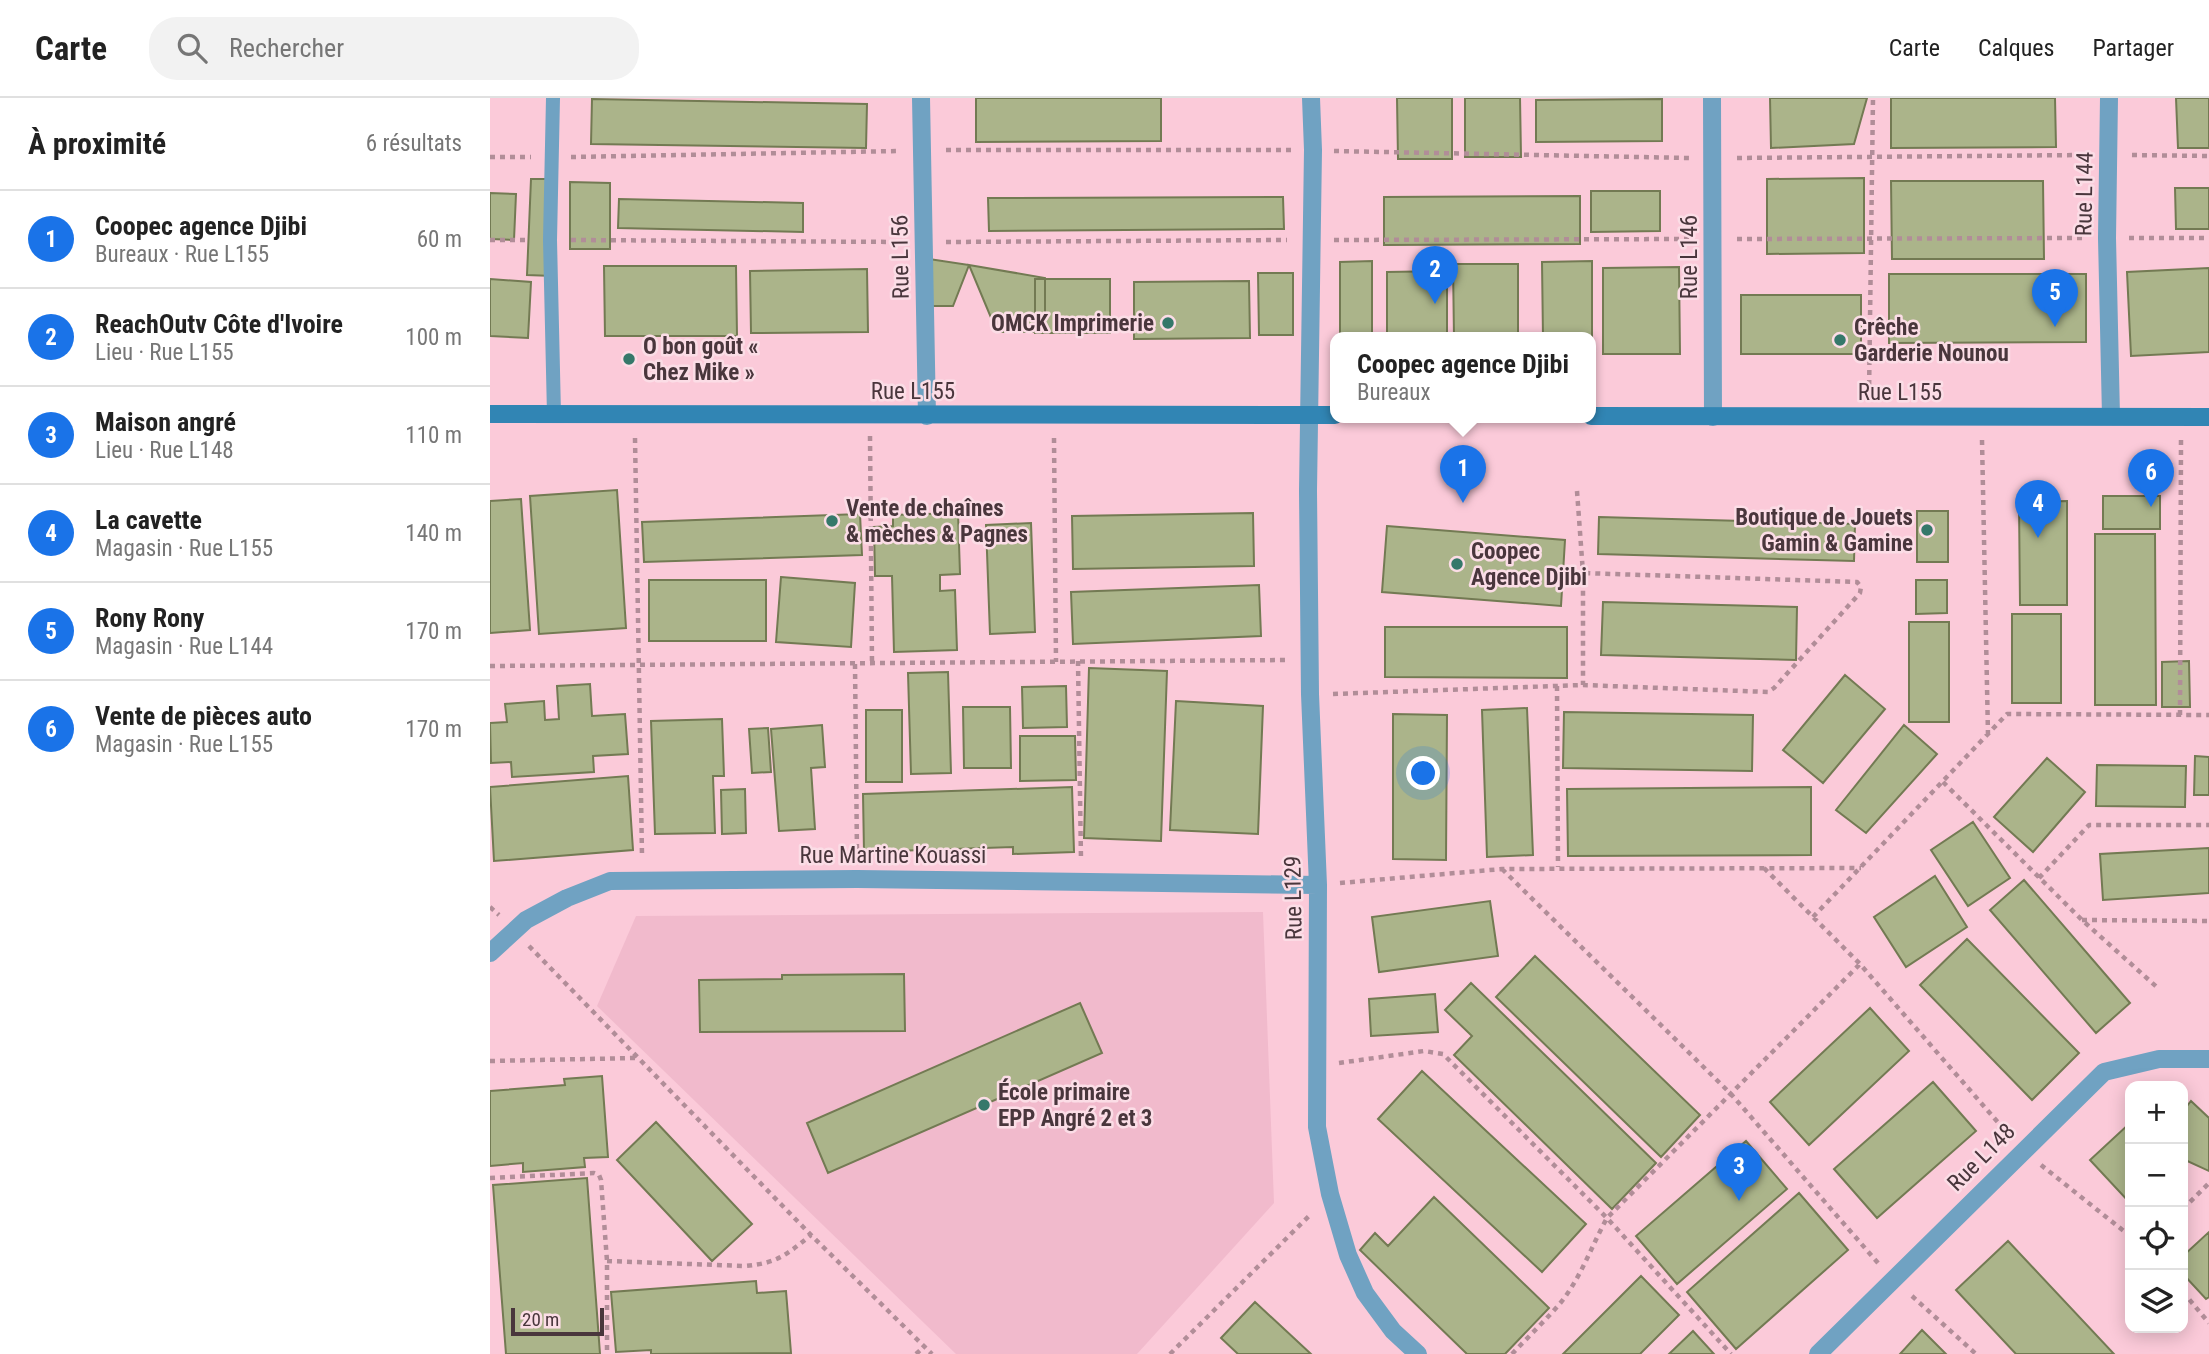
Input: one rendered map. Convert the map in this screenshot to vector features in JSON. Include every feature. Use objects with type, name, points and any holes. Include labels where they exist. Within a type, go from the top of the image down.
[{"type":"street","name":"Rue L156","points":[[921,98],[927,416]]},
{"type":"street","name":"Rue L129","points":[[1311,98],[1313,150],[1308,491],[1309,660],[1318,885],[1317,1127],[1330,1194],[1348,1255],[1365,1293],[1393,1331],[1418,1354]]},
{"type":"street","name":"Rue L146","points":[[1712,98],[1713,417]]},
{"type":"street","name":"Rue L144","points":[[2109,98],[2107,238],[2111,416]]},
{"type":"street","name":"Rue L155","points":[[490,414],[1330,415]]},
{"type":"street","name":"Rue L155","points":[[1596,416],[2209,417]]},
{"type":"street","name":"Rue Martine Kouassi","points":[[490,953],[536,914],[610,881],[857,878],[1318,885]]},
{"type":"street","name":"Rue L148","points":[[1818,1354],[2104,1072],[2159,1059],[2209,1059]]},
{"type":"lane","points":[[553,98],[550,240],[554,414]]},
{"type":"path","points":[[1869,416],[1873,98]]},
{"type":"path","points":[[490,157],[923,150],[1313,150],[1713,158],[1871,155],[2209,156]]},
{"type":"path","points":[[490,240],[923,242],[2209,238]]},
{"type":"path","points":[[635,415],[637,664],[643,881]]},
{"type":"path","points":[[870,416],[872,663]]},
{"type":"path","points":[[1054,416],[1056,662]]},
{"type":"path","points":[[1982,416],[1988,736]]},
{"type":"path","points":[[2180,715],[2181,417]]},
{"type":"path","points":[[1577,491],[1583,573],[1583,685]]},
{"type":"path","points":[[1310,694],[1583,685],[1769,692],[1860,593],[1861,587],[1857,582],[1583,573]]},
{"type":"path","points":[[490,666],[1309,660]]},
{"type":"path","points":[[1078,661],[1081,881]]},
{"type":"path","points":[[855,664],[857,878]]},
{"type":"path","points":[[1557,686],[1558,867]]},
{"type":"path","points":[[1813,917],[2007,714],[2209,715]]},
{"type":"path","points":[[1943,782],[2082,920],[2159,989]]},
{"type":"path","points":[[2039,878],[2089,825],[2209,825]]},
{"type":"path","points":[[1318,885],[1502,869],[1558,867],[1861,868]]},
{"type":"path","points":[[1764,868],[1860,964],[2023,1150],[2125,1232]]},
{"type":"path","points":[[1502,869],[1731,1094],[1892,1279],[1976,1354]]},
{"type":"path","points":[[490,907],[811,1235],[932,1354]]},
{"type":"path","points":[[2082,920],[2209,921]]},
{"type":"path","points":[[1513,1354],[1562,1300],[1586,1264],[1593,1243],[1607,1218],[1860,964]]},
{"type":"path","points":[[1317,1066],[1424,1051],[1443,1054],[1607,1218],[1731,1354]]},
{"type":"path","points":[[490,1061],[637,1058]]},
{"type":"path","points":[[490,1178],[594,1173],[599,1175],[607,1261],[607,1354]]},
{"type":"path","points":[[2185,1207],[2209,1183]]},
{"type":"path","points":[[1170,1354],[1330,1194]]},
{"type":"path","points":[[607,1261],[745,1266],[764,1264],[781,1259],[811,1235]]},
{"type":"path","points":[[2188,1298],[2209,1323]]},
{"type":"path","points":[[916,1354],[925,1346]]},
{"type":"shaded area","name":"École primaire EPP Angré 2 et 3","points":[[1263,912],[1274,1203],[1137,1354],[956,1354],[597,1006],[636,916]]},
{"type":"building","points":[[976,98],[1161,98],[1161,141],[976,142]]},
{"type":"building","points":[[1397,98],[1452,98],[1452,159],[1398,159]]},
{"type":"building","points":[[1465,98],[1520,98],[1521,157],[1465,157]]},
{"type":"building","points":[[1770,98],[1867,98],[1854,144],[1771,148]]},
{"type":"building","points":[[1891,98],[2055,98],[2056,147],[1891,148]]},
{"type":"building","points":[[2176,98],[2209,98],[2209,148],[2178,148]]},
{"type":"building","points":[[592,99],[867,104],[866,148],[591,144]]},
{"type":"building","points":[[1662,99],[1662,141],[1536,142],[1536,100]]},
{"type":"building","points":[[1864,178],[1864,253],[1767,254],[1767,179]]},
{"type":"building","points":[[531,179],[556,179],[553,276],[527,275]]},
{"type":"building","points":[[1891,181],[2043,181],[2044,259],[1892,259]]},
{"type":"building","points":[[570,182],[610,183],[610,249],[570,249]]},
{"type":"building","points":[[2175,188],[2209,188],[2209,229],[2176,229]]},
{"type":"building","points":[[1591,191],[1660,191],[1660,231],[1591,232]]},
{"type":"building","points":[[490,193],[516,194],[514,240],[490,239]]},
{"type":"building","points":[[1580,196],[1580,244],[1384,245],[1384,197]]},
{"type":"building","points":[[1283,197],[1284,229],[989,231],[988,198]]},
{"type":"building","points":[[619,199],[803,203],[803,232],[618,228]]},
{"type":"building","points":[[929,259],[969,265],[953,306],[929,306]]},
{"type":"building","points":[[1372,261],[1372,332],[1340,332],[1340,262]]},
{"type":"building","points":[[1592,261],[1592,332],[1543,332],[1542,262]]},
{"type":"building","points":[[1453,264],[1518,264],[1518,332],[1454,332]]},
{"type":"building","points":[[969,265],[1045,278],[1045,332],[997,332]]},
{"type":"building","points":[[604,266],[736,266],[737,336],[605,336]]},
{"type":"building","points":[[1679,267],[1680,354],[1603,354],[1603,268]]},
{"type":"building","points":[[2209,268],[2209,352],[2131,356],[2127,272]]},
{"type":"building","points":[[867,269],[868,332],[751,333],[750,271]]},
{"type":"building","points":[[1447,271],[1447,332],[1387,332],[1387,272]]},
{"type":"building","points":[[1258,273],[1293,273],[1293,335],[1259,335]]},
{"type":"building","points":[[1889,274],[2086,274],[2086,342],[1889,343]]},
{"type":"building","points":[[490,279],[531,282],[528,338],[490,336]]},
{"type":"building","points":[[1035,279],[1110,279],[1110,333],[1035,333]]},
{"type":"building","points":[[1249,281],[1250,338],[1134,339],[1134,282]]},
{"type":"building","points":[[1741,295],[1861,295],[1861,354],[1741,354]]},
{"type":"building","points":[[617,490],[626,628],[539,634],[530,496]]},
{"type":"building","points":[[2103,496],[2160,496],[2160,529],[2103,529]]},
{"type":"building","points":[[521,499],[530,630],[490,633],[490,501]]},
{"type":"building","points":[[2067,501],[2067,605],[2020,605],[2019,502]]},
{"type":"building","points":[[1917,511],[1948,511],[1948,562],[1917,562]]},
{"type":"building","points":[[958,513],[960,574],[940,575],[940,591],[955,590],[957,650],[894,652],[892,576],[875,576],[874,527],[893,526],[893,515]]},
{"type":"building","points":[[1253,513],[1254,566],[1073,569],[1072,516]]},
{"type":"building","points":[[860,514],[862,555],[644,562],[642,522]]},
{"type":"building","points":[[1599,517],[1855,524],[1854,561],[1598,554]]},
{"type":"building","points":[[1031,523],[1035,632],[990,634],[986,525]]},
{"type":"building","points":[[1387,526],[1565,540],[1561,606],[1382,592]]},
{"type":"building","points":[[2095,534],[2155,534],[2156,705],[2095,705]]},
{"type":"building","points":[[781,577],[855,583],[851,647],[776,642]]},
{"type":"building","points":[[649,580],[766,580],[766,641],[649,641]]},
{"type":"building","points":[[1916,580],[1947,580],[1947,613],[1916,614]]},
{"type":"building","points":[[1259,585],[1261,636],[1073,644],[1071,592]]},
{"type":"building","points":[[1603,602],[1797,607],[1796,660],[1601,655]]},
{"type":"building","points":[[2012,614],[2061,614],[2061,703],[2012,703]]},
{"type":"building","points":[[1909,622],[1949,622],[1949,722],[1909,722]]},
{"type":"building","points":[[1385,627],[1567,627],[1567,678],[1385,677]]},
{"type":"building","points":[[2189,661],[2190,707],[2162,707],[2162,662]]},
{"type":"building","points":[[1089,668],[1167,671],[1161,841],[1084,838]]},
{"type":"building","points":[[948,672],[951,773],[911,774],[908,673]]},
{"type":"building","points":[[1845,675],[1885,709],[1823,783],[1783,750]]},
{"type":"building","points":[[590,684],[592,716],[625,714],[628,754],[593,756],[594,772],[512,777],[511,762],[491,763],[490,723],[507,722],[505,704],[544,701],[545,720],[559,719],[557,686]]},
{"type":"building","points":[[1066,686],[1067,727],[1023,728],[1022,687]]},
{"type":"building","points":[[1176,701],[1263,706],[1258,834],[1170,830]]},
{"type":"building","points":[[963,707],[1010,707],[1011,768],[964,768]]},
{"type":"building","points":[[1527,708],[1533,855],[1487,857],[1482,710]]},
{"type":"building","points":[[866,710],[902,710],[902,782],[866,782]]},
{"type":"building","points":[[1564,712],[1753,715],[1752,771],[1563,768]]},
{"type":"building","points":[[1393,714],[1447,715],[1446,860],[1393,859]]},
{"type":"building","points":[[722,719],[724,776],[713,776],[715,833],[655,834],[651,721]]},
{"type":"building","points":[[822,725],[825,767],[811,768],[815,829],[779,831],[771,729]]},
{"type":"building","points":[[1904,725],[1937,754],[1866,833],[1836,810]]},
{"type":"building","points":[[768,728],[771,772],[752,773],[749,729]]},
{"type":"building","points":[[1020,736],[1075,736],[1076,780],[1020,781]]},
{"type":"building","points":[[2195,756],[2209,757],[2209,795],[2194,795]]},
{"type":"building","points":[[2047,758],[2085,792],[2033,852],[1994,817]]},
{"type":"building","points":[[2097,765],[2186,766],[2185,807],[2096,806]]},
{"type":"building","points":[[628,776],[633,850],[494,861],[490,787]]},
{"type":"building","points":[[1072,787],[1074,852],[1013,854],[1013,847],[864,852],[863,794]]},
{"type":"building","points":[[1811,787],[1811,855],[1568,856],[1567,789]]},
{"type":"building","points":[[745,789],[746,833],[722,834],[721,790]]},
{"type":"building","points":[[1973,822],[2010,878],[1968,906],[1931,850]]},
{"type":"building","points":[[2209,848],[2209,893],[2103,900],[2100,854]]},
{"type":"building","points":[[1935,876],[1967,927],[1906,967],[1874,917]]},
{"type":"building","points":[[2024,880],[2130,1003],[2096,1033],[1990,910]]},
{"type":"building","points":[[1490,901],[1498,956],[1379,972],[1372,917]]},
{"type":"building","points":[[1967,939],[2079,1053],[2032,1100],[1920,985]]},
{"type":"building","points":[[1535,956],[1700,1115],[1661,1157],[1496,997]]},
{"type":"building","points":[[904,974],[905,1031],[700,1032],[699,980],[782,979],[782,975]]},
{"type":"building","points":[[1471,983],[1656,1163],[1612,1209],[1454,1055],[1472,1036],[1445,1010]]},
{"type":"building","points":[[1435,994],[1438,1032],[1371,1036],[1369,999]]},
{"type":"building","points":[[1080,1003],[1102,1053],[828,1173],[807,1123]]},
{"type":"building","points":[[1870,1008],[1909,1051],[1809,1145],[1770,1102]]},
{"type":"building","points":[[1422,1071],[1586,1224],[1542,1272],[1378,1119]]},
{"type":"building","points":[[602,1076],[608,1157],[584,1158],[585,1167],[523,1172],[523,1163],[490,1166],[490,1091],[565,1085],[564,1079]]},
{"type":"building","points":[[1933,1082],[1976,1131],[1877,1218],[1834,1169]]},
{"type":"building","points":[[2191,1101],[2209,1118],[2209,1171],[2188,1161],[2188,1105]]},
{"type":"building","points":[[656,1122],[752,1224],[712,1261],[617,1160]]},
{"type":"building","points":[[2125,1128],[2125,1198],[2090,1160]]},
{"type":"building","points":[[1746,1141],[1787,1189],[1677,1284],[1636,1236]]},
{"type":"building","points":[[587,1178],[600,1354],[506,1354],[493,1185]]},
{"type":"building","points":[[1799,1193],[1848,1250],[1736,1349],[1687,1292]]},
{"type":"building","points":[[1434,1197],[1549,1308],[1505,1354],[1467,1354],[1360,1250],[1375,1233],[1388,1246]]},
{"type":"building","points":[[2209,1232],[2209,1297],[2206,1299],[2188,1279],[2188,1251]]},
{"type":"building","points":[[2008,1241],[2114,1354],[2016,1354],[1956,1290]]},
{"type":"building","points":[[1641,1276],[1679,1315],[1640,1354],[1563,1354]]},
{"type":"building","points":[[756,1281],[757,1293],[786,1291],[791,1353],[651,1354],[651,1350],[616,1352],[611,1292]]},
{"type":"building","points":[[1255,1302],[1311,1354],[1238,1354],[1221,1338]]},
{"type":"building","points":[[1922,1330],[1946,1354],[1900,1354]]},
{"type":"building","points":[[1693,1331],[1714,1354],[1669,1354]]},
{"type":"place","name":"ReachOutv Côte d'Ivoire","points":[[1435,304]]},
{"type":"place","name":"OMCK Imprimerie","points":[[1168,323]]},
{"type":"place","name":"Rony Rony","points":[[2055,327]]},
{"type":"place","name":"Crêche Garderie Nounou","points":[[1840,340]]},
{"type":"place","name":"O bon goût « Chez Mike »","points":[[629,359]]},
{"type":"place","name":"Coopec agence Djibi","points":[[1463,503]]},
{"type":"place","name":"Vente de pièces auto","points":[[2151,507]]},
{"type":"place","name":"Vente de chaînes & mèches & Pagnes","points":[[832,521]]},
{"type":"place","name":"Boutique de Jouets Gamin & Gamine","points":[[1927,530]]},
{"type":"place","name":"La cavette","points":[[2038,538]]},
{"type":"place","name":"Coopec Agence Djibi","points":[[1457,564]]},
{"type":"place","name":"École primaire EPP Angré 2 et 3","points":[[984,1105]]},
{"type":"place","name":"Maison angré","points":[[1739,1201]]}]
